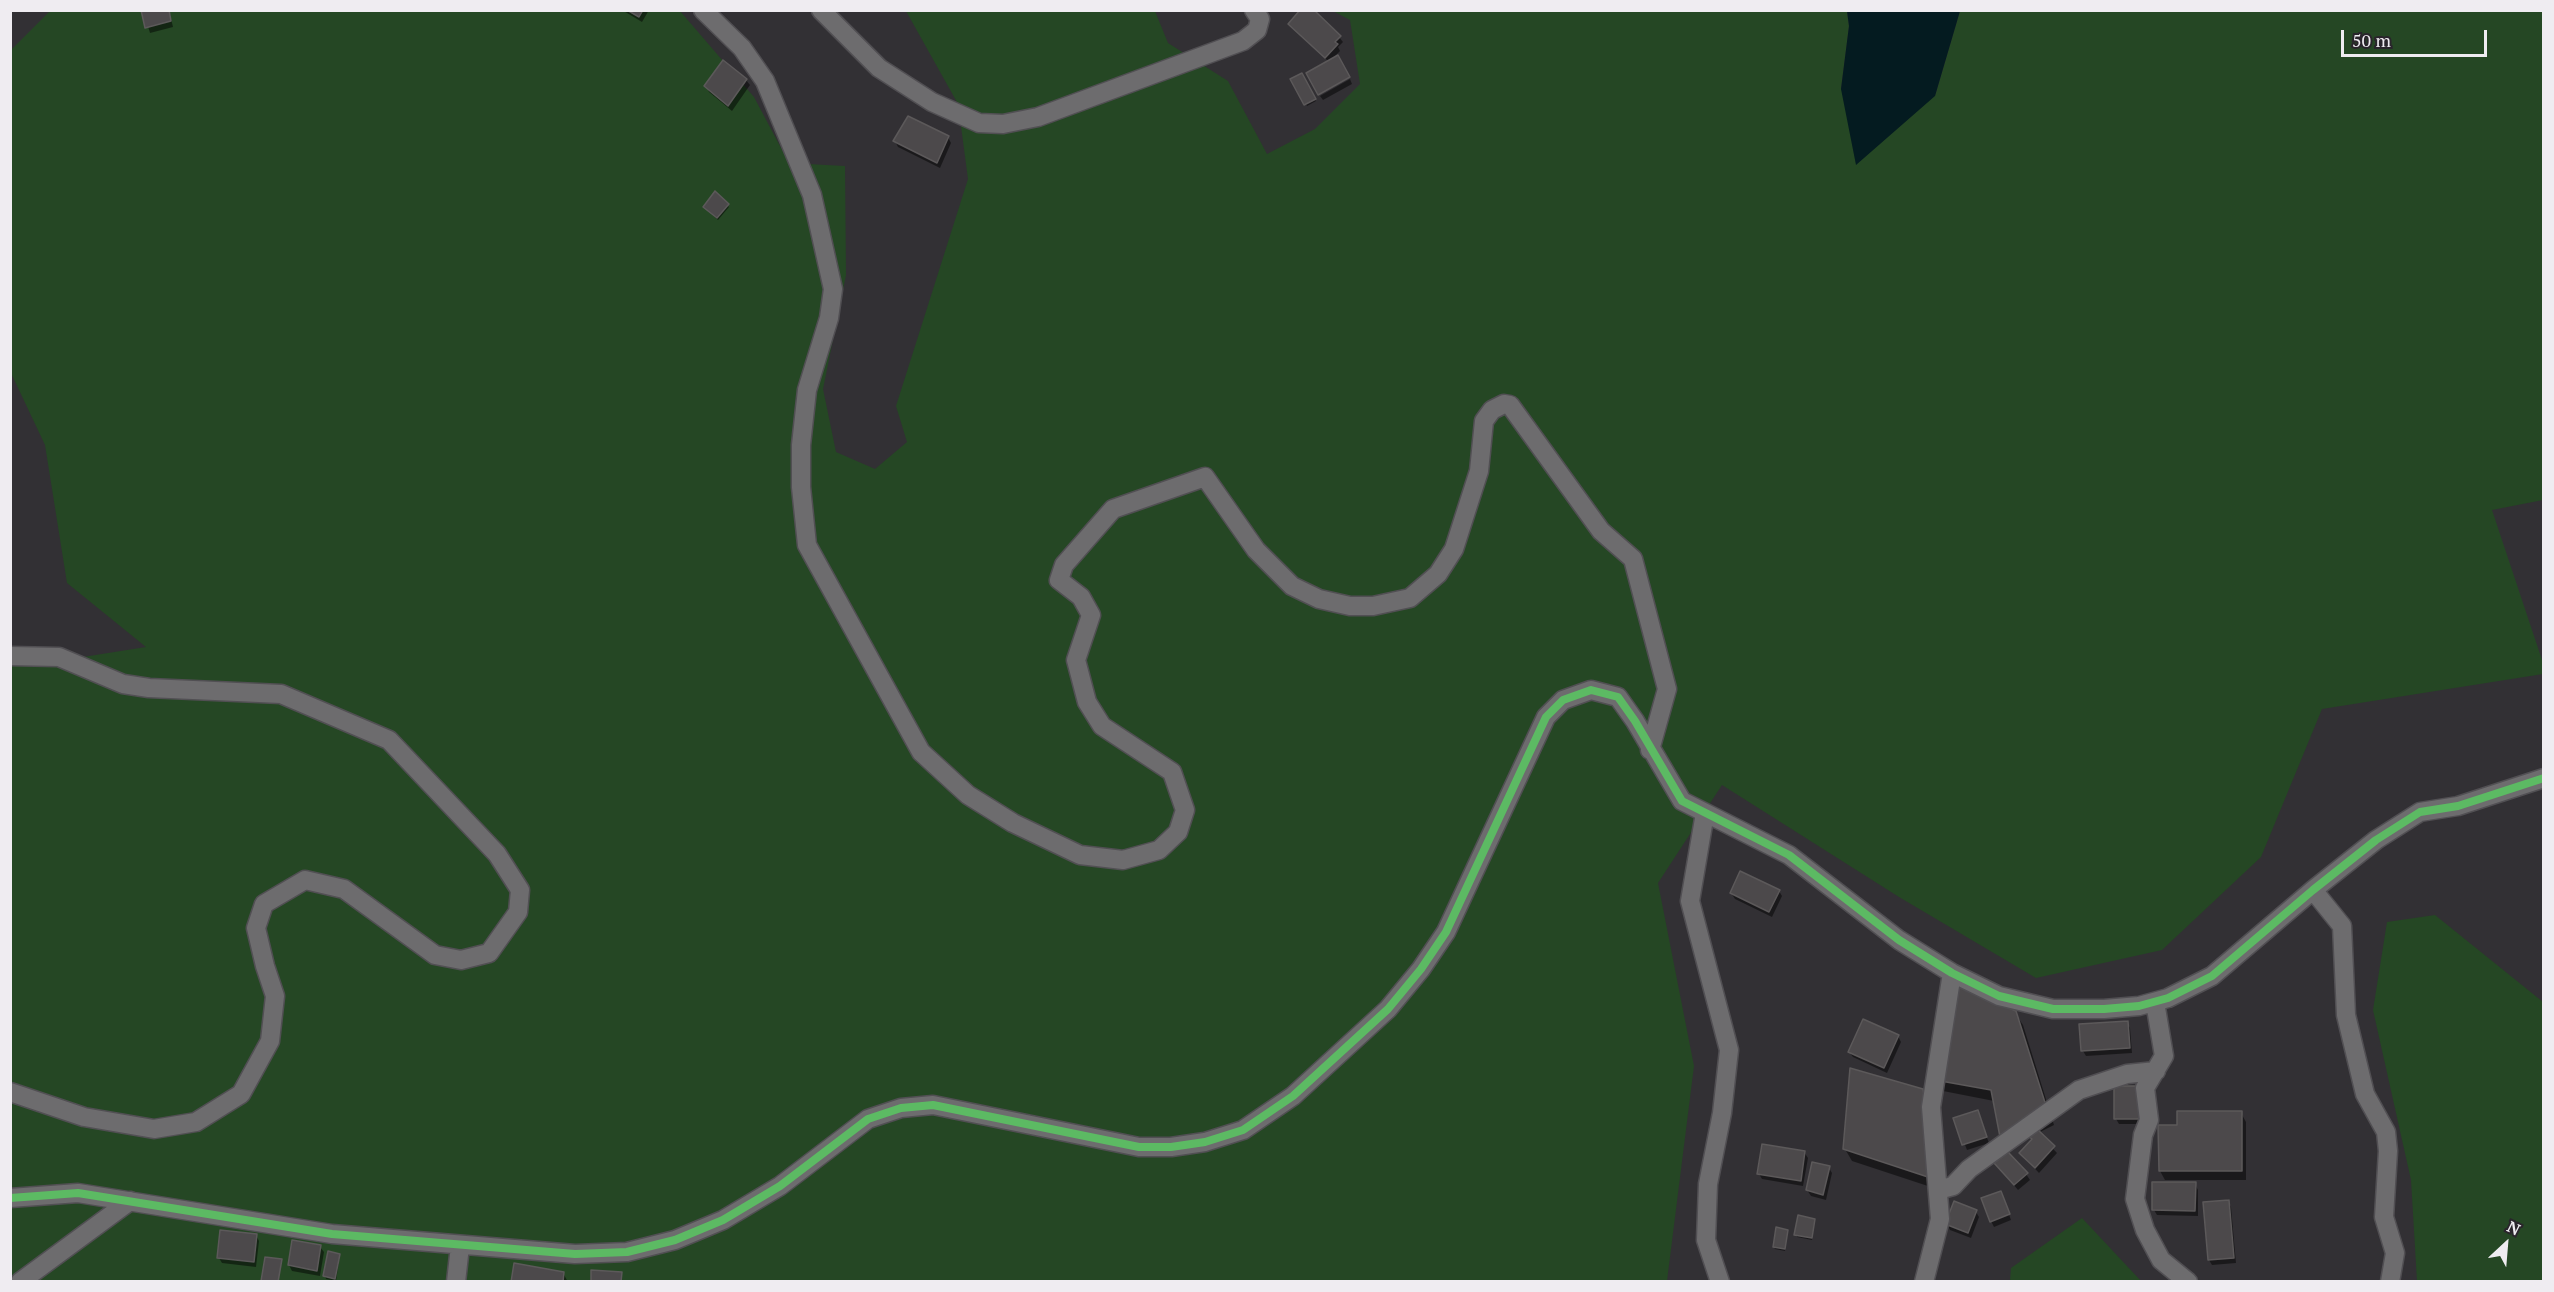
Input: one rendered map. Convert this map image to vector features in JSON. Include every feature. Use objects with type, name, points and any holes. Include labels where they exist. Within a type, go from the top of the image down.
[{"type":"street","points":[[702,10],[742,48],[765,81],[812,195],[833,289],[829,318],[807,390],[802,434],[801,487],[807,545],[921,752],[968,795],[1013,823],[1080,855],[1123,860],[1159,850],[1178,832],[1185,810],[1172,772],[1102,726],[1087,702],[1076,660],[1091,615],[1081,597],[1059,580],[1064,565],[1113,510],[1205,477],[1256,550],[1292,586],[1319,599],[1350,606],[1373,606],[1410,598],[1438,574],[1454,549],[1479,471],[1484,421],[1492,410],[1504,404],[1510,405],[1601,531],[1633,559],[1667,688],[1650,750]]},
{"type":"street","points":[[821,10],[879,68],[932,102],[979,123],[1003,124],[1038,117],[1244,41],[1257,30],[1260,20],[1254,10]]},
{"type":"street","points":[[10,656],[59,657],[123,684],[149,688],[281,694],[389,740],[497,854],[520,890],[518,912],[489,953],[461,960],[435,954],[344,889],[305,880],[264,904],[256,928],[275,996],[270,1041],[241,1094],[196,1122],[154,1129],[84,1117],[10,1092]]},
{"type":"street","points":[[10,1198],[78,1193],[332,1234],[575,1254],[627,1252],[675,1240],[723,1220],[780,1186],[868,1119],[901,1108],[933,1105],[1139,1147],[1171,1147],[1205,1142],[1243,1130],[1293,1096],[1388,1009],[1421,969],[1446,932],[1546,717],[1563,700],[1591,690],[1618,697],[1635,721],[1682,801],[1790,855],[1899,940],[1952,974],[1999,996],[2053,1009],[2139,1006],[2168,998],[2212,976],[2376,840],[2420,812],[2458,806],[2544,778]]},
{"type":"street","points":[[1705,813],[1690,901],[1729,1050],[1722,1113],[1707,1195],[1706,1240],[1720,1281]]},
{"type":"street","points":[[2313,890],[2342,926],[2346,1015],[2365,1094],[2386,1132],[2388,1151],[2384,1217],[2395,1253],[2390,1281]]},
{"type":"street","points":[[1924,1281],[1940,1219],[1930,1107],[1952,974]]},
{"type":"street","points":[[2156,1002],[2164,1056],[2145,1088],[2149,1120],[2143,1135],[2135,1199],[2145,1230],[2161,1260],[2188,1281]]},
{"type":"street","points":[[1938,1190],[1953,1186],[1969,1169],[2079,1090],[2127,1074],[2156,1071]]},
{"type":"street","points":[[20,1281],[130,1201]]},
{"type":"street","points":[[456,1281],[460,1246]]},
{"type":"green space","points":[[50,11],[680,11],[754,97],[789,163],[845,166],[846,275],[823,389],[836,452],[875,469],[907,442],[896,406],[968,179],[958,104],[906,11],[1155,11],[1168,43],[1228,81],[1267,154],[1315,129],[1360,84],[1350,20],[1333,11],[1847,11],[1849,26],[1841,89],[1935,96],[1960,11],[2543,11],[2543,500],[2492,510],[2543,663],[2543,674],[2322,709],[2261,857],[2162,950],[2036,978],[1899,897],[1722,785],[1658,883],[1694,1066],[1667,1281],[11,1281],[11,654],[45,663],[146,647],[67,583],[45,445],[11,373],[11,50]]},
{"type":"green space","points":[[2435,915],[2543,1002],[2543,1281],[2417,1281],[2411,1180],[2373,1010],[2387,922]]},
{"type":"green space","points":[[2082,1218],[2141,1281],[2010,1281],[2011,1268]]},
{"type":"water","points":[[1847,11],[1960,11],[1935,96],[1856,165],[1841,89],[1849,26]]},
{"type":"building","points":[[141,10],[169,10],[171,21],[145,28]]},
{"type":"building","points":[[627,10],[643,10],[639,17]]},
{"type":"building","points":[[1300,10],[1314,10],[1341,36],[1335,42],[1338,44],[1325,58],[1288,24]]},
{"type":"building","points":[[1338,55],[1350,77],[1318,95],[1306,73]]},
{"type":"building","points":[[723,60],[747,79],[728,106],[704,86]]},
{"type":"building","points":[[1302,73],[1316,99],[1304,105],[1290,79]]},
{"type":"building","points":[[908,116],[949,136],[937,163],[893,141]]},
{"type":"building","points":[[715,191],[729,204],[717,218],[703,207]]},
{"type":"building","points":[[1740,871],[1780,890],[1769,912],[1730,893]]},
{"type":"building","points":[[1950,983],[2016,1011],[2048,1112],[2000,1137],[1991,1090],[1935,1080]]},
{"type":"building","points":[[1863,1019],[1899,1035],[1884,1068],[1848,1052]]},
{"type":"building","points":[[2128,1021],[2130,1048],[2081,1051],[2079,1024]]},
{"type":"building","points":[[1850,1068],[1923,1089],[1937,1180],[1843,1149]]},
{"type":"building","points":[[2114,1086],[2139,1086],[2140,1119],[2114,1119]]},
{"type":"building","points":[[1978,1110],[1987,1137],[1962,1145],[1953,1118]]},
{"type":"building","points":[[2177,1111],[2242,1111],[2242,1171],[2159,1171],[2158,1125],[2177,1125]]},
{"type":"building","points":[[2036,1128],[2055,1146],[2035,1168],[2019,1153],[2032,1139],[2028,1136]]},
{"type":"building","points":[[1762,1144],[1805,1151],[1801,1181],[1757,1174]]},
{"type":"building","points":[[2008,1152],[2028,1173],[2014,1185],[1994,1163]]},
{"type":"building","points":[[1812,1162],[1830,1166],[1823,1195],[1806,1190]]},
{"type":"building","points":[[2152,1182],[2196,1182],[2195,1211],[2152,1210]]},
{"type":"building","points":[[2001,1191],[2010,1214],[1990,1222],[1981,1198]]},
{"type":"building","points":[[2229,1200],[2234,1258],[2208,1260],[2203,1202]]},
{"type":"building","points":[[1954,1201],[1977,1210],[1968,1233],[1945,1224]]},
{"type":"building","points":[[1798,1215],[1815,1219],[1812,1238],[1794,1235]]},
{"type":"building","points":[[1776,1227],[1788,1230],[1785,1249],[1773,1247]]},
{"type":"building","points":[[220,1230],[257,1234],[254,1262],[217,1258]]},
{"type":"building","points":[[292,1240],[321,1245],[317,1271],[288,1265]]},
{"type":"building","points":[[328,1251],[340,1254],[335,1279],[323,1276]]},
{"type":"building","points":[[265,1257],[282,1259],[278,1282],[261,1281]]},
{"type":"building","points":[[514,1263],[564,1272],[563,1282],[511,1282]]},
{"type":"building","points":[[591,1270],[622,1272],[621,1282],[591,1282]]},
{"type":"cycle path","points":[[10,1198],[78,1193],[332,1234],[575,1254],[627,1252],[675,1240],[723,1220],[780,1186],[868,1119],[901,1108],[933,1105],[1139,1147],[1171,1147],[1205,1142],[1243,1130],[1293,1096],[1388,1009],[1421,969],[1446,932],[1546,717],[1563,700],[1591,690],[1618,697],[1635,721],[1682,801],[1789,855],[1899,940],[1952,973],[1999,996],[2053,1009],[2139,1006],[2168,998],[2212,976],[2376,840],[2420,812],[2458,806],[2544,778]]}]
